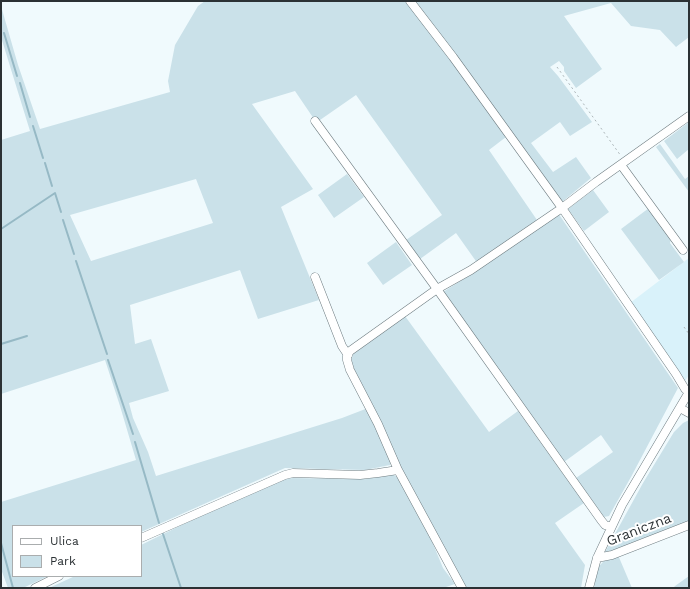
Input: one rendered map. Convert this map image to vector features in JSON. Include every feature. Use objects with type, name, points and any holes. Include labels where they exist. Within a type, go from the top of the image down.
[{"type":"street","points":[[410,1],[453,57],[562,208],[685,389],[689,392],[622,505],[597,558],[589,588]]},
{"type":"street","points":[[462,588],[398,470],[378,424],[350,370],[347,360],[348,355],[359,344],[437,289],[471,270],[562,208],[689,116]]},
{"type":"street","points":[[315,121],[437,289],[601,520],[611,527]]},
{"type":"street","points":[[623,163],[683,250]]},
{"type":"street","points":[[315,277],[342,346],[348,355]]},
{"type":"street","points":[[680,408],[689,413]]},
{"type":"street","points":[[142,538],[172,523],[285,475],[293,473],[360,475],[398,470]]},
{"type":"street","name":"Graniczna","points":[[597,558],[612,555],[689,525]]},
{"type":"street","points":[[35,588],[57,577]]},
{"type":"path","points":[[557,67],[623,163]]},
{"type":"path","points":[[684,327],[689,334]]},
{"type":"shaded area","points":[[689,258],[689,375],[685,381],[630,303]]},
{"type":"green space","points":[[205,1],[689,1],[689,37],[676,47],[660,30],[631,26],[611,3],[564,16],[602,69],[576,88],[559,61],[550,67],[592,122],[570,136],[560,122],[531,143],[553,172],[576,157],[591,178],[562,202],[506,137],[489,150],[537,220],[478,264],[456,233],[420,259],[406,240],[442,215],[356,95],[320,120],[314,119],[295,91],[252,104],[313,189],[281,207],[319,300],[258,319],[240,270],[130,305],[135,344],[151,339],[169,391],[129,403],[133,418],[148,452],[156,476],[342,418],[368,408],[392,460],[390,465],[365,470],[285,468],[142,532],[142,525],[12,525],[12,577],[46,577],[23,588],[8,588],[1,569],[1,502],[136,460],[105,360],[1,394],[1,140],[30,131],[1,37],[1,6],[18,65],[40,129],[170,92],[168,81],[175,45],[198,6]],"holes":[[[196,179],[213,223],[91,261],[70,215]]]},
{"type":"green space","points":[[689,122],[689,149],[677,159],[664,141]]},
{"type":"green space","points":[[660,144],[685,179],[689,176],[689,192],[656,147]]},
{"type":"green space","points":[[347,174],[364,197],[334,218],[318,195]]},
{"type":"green space","points":[[593,190],[609,212],[584,231],[568,209]]},
{"type":"green space","points":[[649,208],[671,239],[670,243],[684,262],[659,280],[621,229]]},
{"type":"green space","points":[[558,213],[678,388],[609,516],[604,517],[576,478],[613,452],[601,435],[564,462],[443,292],[478,270]]},
{"type":"green space","points":[[396,242],[412,265],[383,285],[367,263]]},
{"type":"green space","points":[[405,316],[489,432],[518,411],[584,503],[555,523],[585,565],[581,588],[465,588],[426,517],[350,366],[353,354]]},
{"type":"green space","points":[[689,420],[689,523],[604,554],[643,483],[674,432],[683,423]]},
{"type":"green space","points":[[392,474],[399,478],[429,534],[443,568],[455,584],[443,588],[49,588],[73,577],[142,577],[142,545],[206,513],[287,478],[366,479]]},
{"type":"green space","points":[[618,555],[632,588],[594,588],[599,566],[607,558]]},
{"type":"green space","points":[[689,576],[689,588],[673,588],[675,586]]},
{"type":"waterway","points":[[4,33],[17,76]]},
{"type":"waterway","points":[[20,83],[30,117]]},
{"type":"waterway","points":[[33,126],[43,158]]},
{"type":"waterway","points":[[45,163],[52,186]]},
{"type":"waterway","points":[[1,229],[55,193],[61,212]]},
{"type":"waterway","points":[[63,220],[74,254]]},
{"type":"waterway","points":[[76,261],[107,354]]},
{"type":"waterway","points":[[1,344],[27,336]]},
{"type":"waterway","points":[[108,360],[133,434]]},
{"type":"waterway","points":[[135,442],[159,523]]},
{"type":"waterway","points":[[163,534],[181,588]]},
{"type":"waterway","points":[[1,543],[13,588]]}]
